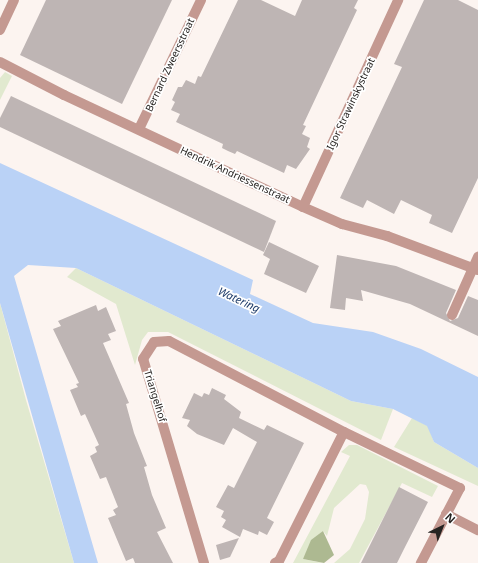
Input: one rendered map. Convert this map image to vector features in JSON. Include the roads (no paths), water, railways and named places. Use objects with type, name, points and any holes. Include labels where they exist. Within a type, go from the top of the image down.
[{"type":"street","points":[[0,30],[14,0]]},
{"type":"street","name":"Bernard Zweersstraat","points":[[139,129],[201,0]]},
{"type":"street","name":"Igor Strawinskystraat","points":[[303,207],[398,0]]},
{"type":"street","name":"Hendrik Andriessenstraat","points":[[0,62],[64,96],[139,129],[342,224],[387,236],[475,269]]},
{"type":"street","points":[[452,315],[475,269],[478,257]]},
{"type":"street","name":"Triangelhof","points":[[204,563],[144,359],[154,342],[169,342],[344,432],[460,488],[421,563]]},
{"type":"street","points":[[275,563],[279,561],[344,432]]},
{"type":"street","points":[[446,514],[478,530]]},
{"type":"water","name":"Watering","points":[[0,163],[253,280],[250,294],[313,323],[373,332],[421,349],[478,377],[478,468],[434,442],[427,426],[393,409],[351,401],[76,268],[28,265],[14,276],[98,563],[74,563],[0,303]]}]
